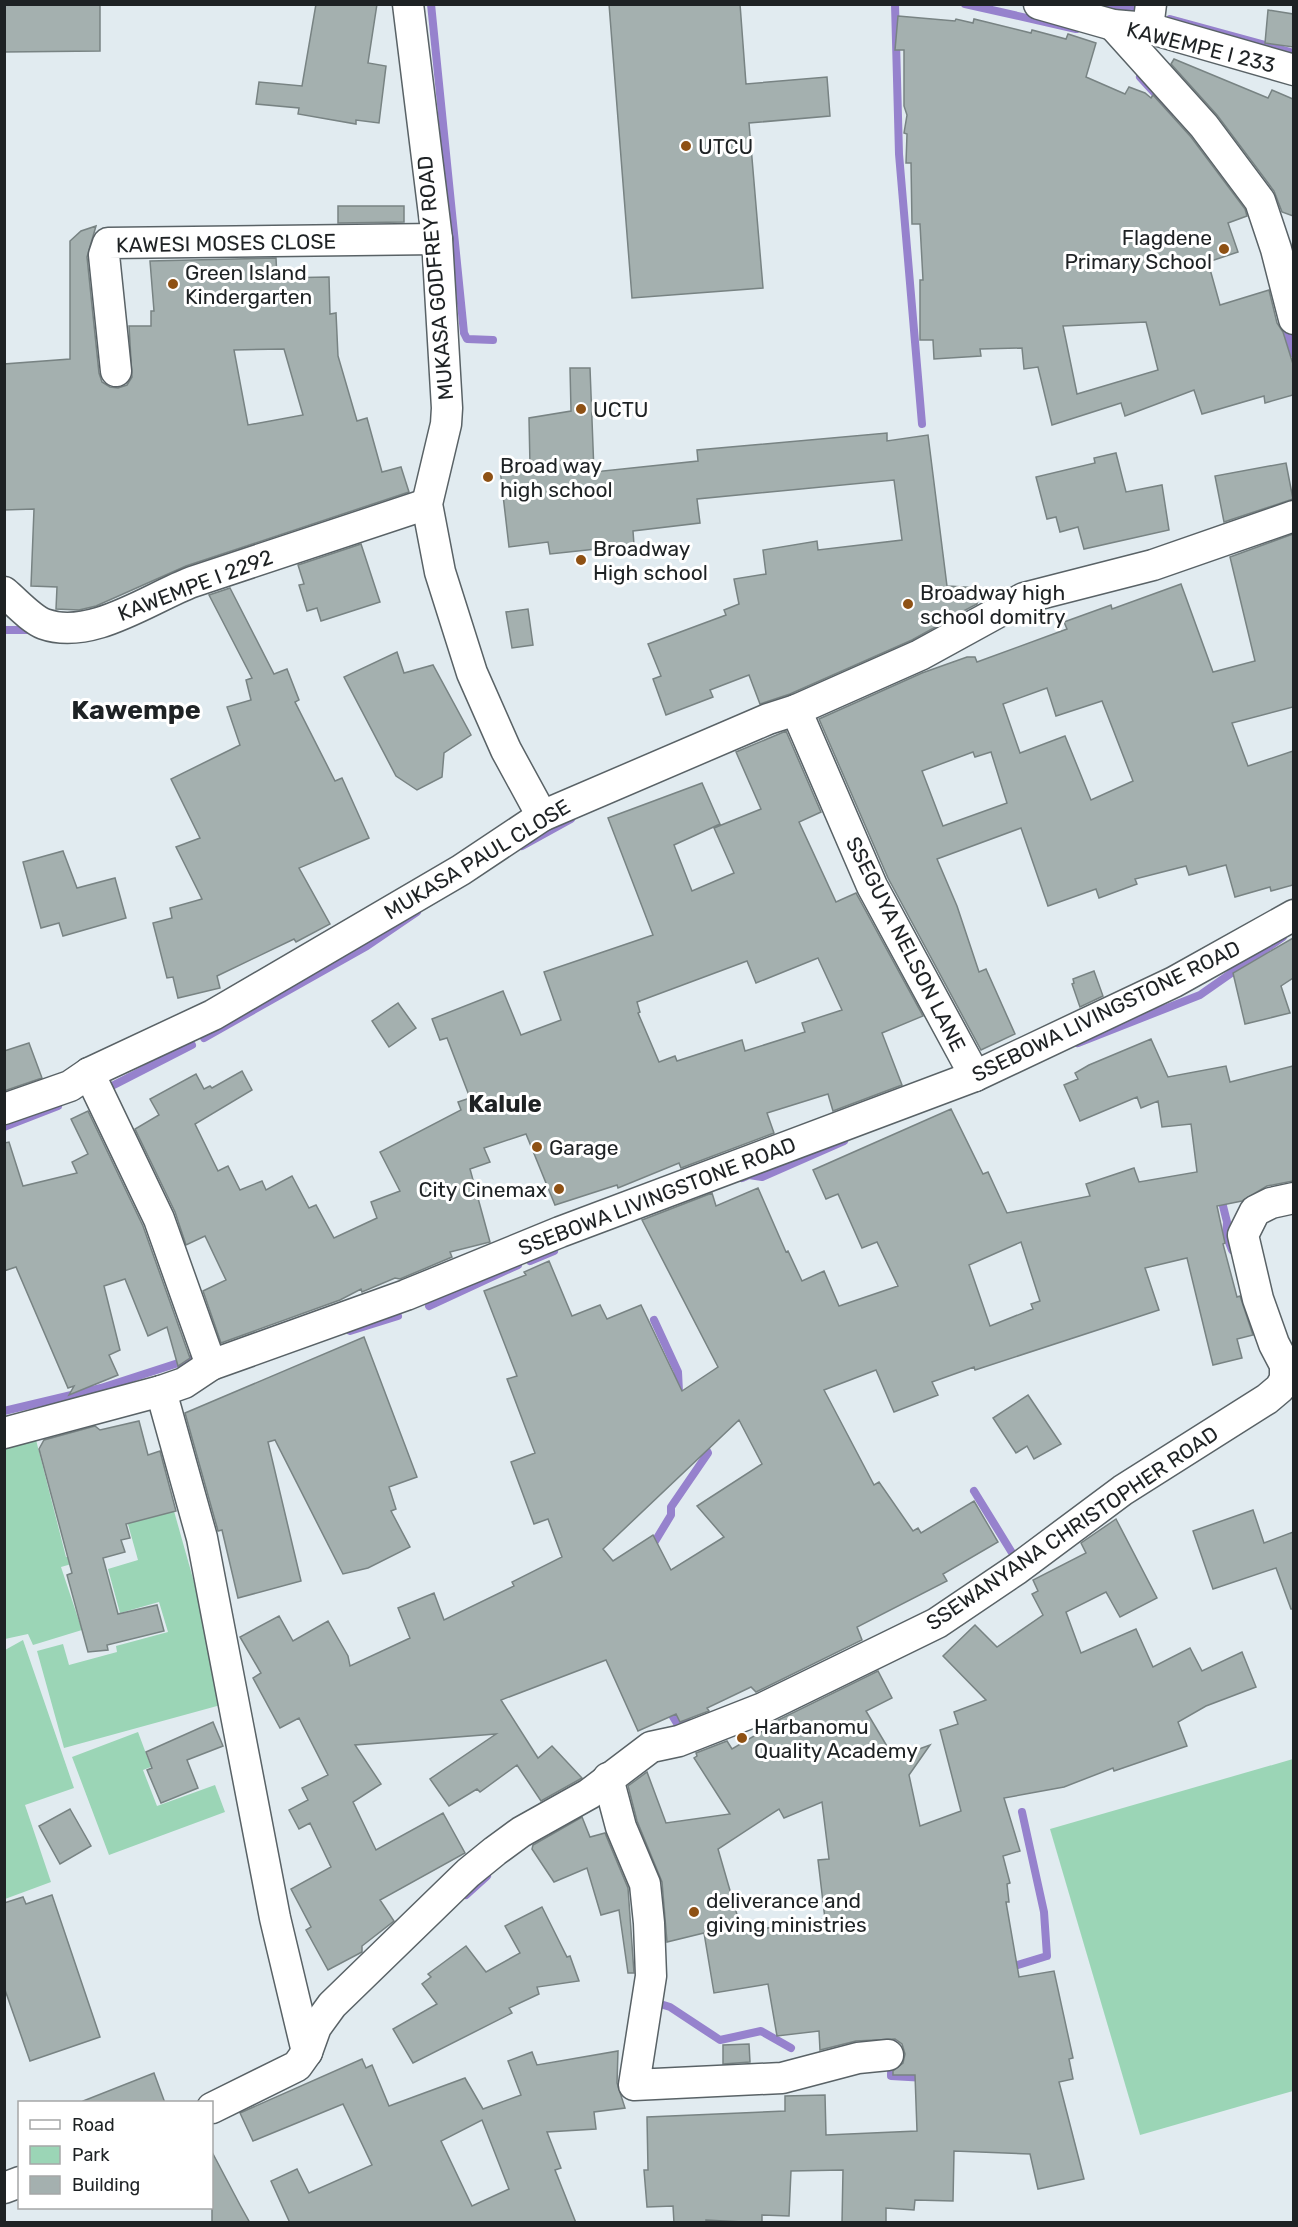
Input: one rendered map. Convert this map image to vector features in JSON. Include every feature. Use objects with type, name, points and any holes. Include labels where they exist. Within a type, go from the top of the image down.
[{"type":"street","name":"MUKASA GODFREY ROAD","points":[[408,4],[436,239],[446,424],[427,504],[440,572],[472,673],[506,750],[542,816]]},
{"type":"street","name":"KAWEMPE I 233","points":[[1039,4],[1113,25],[1149,16],[1293,70]]},
{"type":"street","points":[[1113,25],[1204,126],[1260,201],[1276,249],[1293,319]]},
{"type":"street","name":"KAWESI MOSES CLOSE","points":[[116,371],[104,255],[108,243],[436,239]]},
{"type":"street","name":"KAWEMPE I 2292","points":[[4,592],[43,624],[71,629],[124,615],[162,593],[192,582],[427,504]]},
{"type":"street","name":"MUKASA PAUL CLOSE","points":[[4,1109],[70,1086],[89,1073],[213,1015],[461,870],[542,816],[768,719],[796,710],[920,655],[1024,598],[1153,565],[1293,516]]},
{"type":"street","name":"SSEGUYA NELSON LANE","points":[[796,710],[872,886],[975,1076]]},
{"type":"street","name":"SSEBOWA LIVINGSTONE ROAD","points":[[4,1433],[184,1383],[211,1365],[406,1295],[560,1232],[975,1076],[1174,982],[1293,915]]},
{"type":"street","points":[[89,1073],[159,1219],[211,1365]]},
{"type":"street","name":"SSEWANYANA CHRISTOPHER ROAD","points":[[213,2108],[297,2066],[307,2052],[316,2027],[332,2006],[468,1873],[521,1832],[589,1794],[651,1747],[679,1741],[764,1708],[937,1623],[1017,1569],[1123,1490],[1267,1399],[1280,1388],[1285,1378],[1286,1365],[1274,1344],[1258,1299],[1243,1235],[1255,1211],[1271,1203],[1293,1198]]},
{"type":"street","points":[[160,1391],[202,1538],[275,1918],[307,2052]]},
{"type":"street","points":[[608,1778],[621,1827],[645,1884],[649,1923],[651,1976],[634,2085],[782,2078],[858,2058],[888,2055]]},
{"type":"green space","points":[[34,1432],[66,1557],[73,1557],[75,1563],[61,1567],[82,1630],[33,1645],[28,1634],[5,1639],[4,1440]]},
{"type":"green space","points":[[163,1472],[228,1703],[64,1748],[37,1651],[63,1644],[69,1665],[117,1652],[116,1646],[168,1632],[159,1602],[120,1613],[108,1569],[138,1560],[117,1485]]},
{"type":"green space","points":[[23,1640],[74,1788],[25,1805],[51,1882],[5,1899],[5,1650]]},
{"type":"green space","points":[[138,1732],[151,1767],[143,1770],[157,1806],[215,1785],[225,1812],[109,1855],[72,1757]]},
{"type":"green space","points":[[1293,1759],[1293,2091],[1140,2135],[1050,1829]]},
{"type":"building","points":[[4,4],[100,4],[100,51],[4,52]]},
{"type":"building","points":[[316,4],[377,4],[368,63],[386,66],[379,123],[356,120],[356,124],[298,114],[299,108],[256,104],[259,82],[302,86]]},
{"type":"building","name":"UTCU","points":[[609,4],[740,4],[746,84],[827,77],[830,116],[749,123],[763,288],[632,298]]},
{"type":"building","points":[[1268,10],[1293,14],[1293,47],[1265,43]]},
{"type":"building","points":[[898,16],[955,21],[956,19],[973,23],[974,19],[1066,39],[1068,34],[1096,43],[1086,77],[1125,94],[1129,87],[1151,98],[1153,95],[1191,137],[1245,209],[1247,216],[1228,223],[1238,252],[1208,262],[1220,305],[1269,290],[1277,323],[1283,332],[1293,364],[1293,395],[1265,403],[1264,396],[1202,414],[1194,390],[1125,416],[1121,403],[1052,425],[1038,367],[1024,369],[1022,348],[980,349],[981,356],[934,359],[933,340],[920,340],[920,280],[923,280],[920,224],[912,224],[911,163],[906,163],[907,134],[904,133],[907,115],[904,106],[904,50],[895,50]],"holes":[[[1146,322],[1158,370],[1077,394],[1063,326]]]},
{"type":"building","points":[[1174,59],[1268,98],[1272,90],[1293,99],[1293,216],[1282,212],[1274,191],[1217,115],[1171,64]]},
{"type":"building","points":[[338,206],[404,206],[404,222],[338,223]]},
{"type":"building","points":[[96,226],[87,257],[99,373],[102,382],[110,387],[118,388],[127,385],[132,377],[129,326],[151,326],[151,311],[154,311],[150,261],[276,258],[277,278],[329,277],[330,314],[336,313],[338,356],[357,421],[367,418],[382,472],[401,467],[409,492],[186,566],[96,606],[79,610],[56,609],[57,587],[31,586],[34,509],[4,510],[4,364],[70,359],[70,241],[81,231]],"holes":[[[284,349],[303,415],[248,425],[234,350]]]},
{"type":"building","points":[[570,368],[590,368],[594,472],[698,461],[697,450],[887,433],[887,441],[928,435],[947,586],[982,588],[977,604],[956,615],[939,617],[941,624],[912,640],[790,694],[760,704],[749,675],[710,690],[713,697],[666,715],[653,679],[661,676],[648,644],[726,615],[724,610],[739,604],[734,579],[766,574],[763,550],[817,541],[818,550],[902,540],[894,480],[697,499],[700,523],[633,531],[634,545],[550,554],[548,542],[509,547],[500,469],[530,466],[529,418],[571,411]]},
{"type":"building","points":[[1116,453],[1126,492],[1162,485],[1169,530],[1084,549],[1078,527],[1060,532],[1056,517],[1047,519],[1036,477],[1095,463],[1094,458]]},
{"type":"building","points":[[1286,463],[1293,499],[1224,522],[1215,476]]},
{"type":"building","points":[[1293,534],[1293,707],[1232,723],[1248,766],[1293,751],[1293,885],[1271,891],[1270,887],[1235,897],[1226,865],[1189,875],[1186,866],[1135,879],[1137,884],[1099,898],[1096,889],[1048,906],[1021,828],[937,859],[957,906],[979,972],[986,969],[1015,1034],[981,1050],[888,878],[819,719],[922,673],[967,657],[975,657],[977,662],[1067,629],[1064,622],[1111,605],[1112,609],[1181,584],[1213,672],[1255,661],[1230,557]],"holes":[[[1047,688],[1056,716],[1102,701],[1133,781],[1091,800],[1065,736],[1020,753],[1003,704]],[[973,752],[975,757],[991,752],[1007,803],[943,826],[922,771]]]},
{"type":"building","points":[[361,544],[380,602],[321,621],[317,608],[307,611],[299,585],[304,584],[298,565]]},
{"type":"building","points":[[230,588],[274,674],[287,669],[299,700],[295,702],[335,781],[342,778],[369,838],[299,868],[330,924],[296,942],[294,939],[217,976],[220,988],[178,998],[173,977],[167,978],[153,923],[172,918],[170,908],[202,899],[176,847],[200,838],[171,779],[240,745],[227,707],[251,700],[246,680],[252,678],[209,595]]},
{"type":"building","points":[[528,609],[533,645],[512,648],[506,612]]},
{"type":"building","points":[[397,652],[404,673],[433,665],[471,735],[444,753],[442,777],[417,790],[396,776],[344,677]]},
{"type":"building","points":[[786,731],[821,812],[799,822],[836,902],[856,893],[923,1016],[882,1033],[902,1085],[833,1111],[828,1094],[767,1113],[774,1133],[681,1168],[679,1163],[618,1188],[617,1185],[555,1205],[526,1134],[484,1148],[490,1162],[470,1169],[490,1242],[450,1252],[452,1257],[400,1279],[395,1278],[362,1292],[361,1289],[340,1300],[221,1343],[203,1291],[226,1280],[205,1236],[186,1245],[175,1212],[135,1129],[159,1115],[150,1099],[196,1074],[204,1089],[210,1086],[212,1088],[242,1071],[252,1090],[195,1124],[218,1171],[228,1166],[240,1190],[262,1181],[266,1190],[292,1176],[309,1208],[316,1205],[334,1238],[377,1218],[371,1202],[400,1191],[380,1152],[461,1110],[458,1102],[470,1098],[447,1038],[440,1040],[432,1019],[503,991],[521,1035],[561,1020],[544,972],[653,935],[608,818],[702,783],[720,824],[674,845],[692,891],[734,873],[714,828],[761,809],[736,752]],"holes":[[[818,958],[842,1010],[802,1023],[805,1032],[745,1051],[742,1040],[677,1061],[675,1056],[659,1062],[638,1013],[640,1012],[637,1002],[747,961],[756,983]]]},
{"type":"building","points":[[63,851],[77,888],[115,878],[126,918],[63,936],[59,923],[41,928],[23,862]]},
{"type":"building","points":[[1293,938],[1293,978],[1281,986],[1290,1013],[1245,1024],[1233,973]]},
{"type":"building","points":[[1094,971],[1103,996],[1080,1007],[1072,984],[1073,979]]},
{"type":"building","points":[[398,1003],[416,1028],[389,1047],[372,1021]]},
{"type":"building","points":[[1151,1039],[1168,1077],[1226,1066],[1230,1082],[1293,1066],[1293,1181],[1267,1186],[1242,1201],[1217,1206],[1225,1243],[1223,1244],[1237,1297],[1240,1296],[1253,1335],[1237,1339],[1242,1358],[1213,1365],[1187,1258],[1145,1268],[1159,1310],[932,1382],[938,1395],[894,1412],[876,1370],[824,1390],[874,1485],[879,1482],[913,1531],[918,1528],[921,1533],[974,1501],[998,1542],[943,1574],[947,1581],[857,1627],[862,1640],[756,1692],[751,1687],[707,1708],[709,1711],[680,1722],[676,1714],[638,1731],[606,1660],[501,1700],[538,1758],[552,1746],[582,1778],[541,1801],[517,1765],[480,1792],[477,1789],[449,1806],[430,1779],[496,1734],[355,1745],[381,1784],[353,1802],[376,1850],[443,1813],[465,1853],[380,1900],[394,1921],[362,1946],[362,1952],[328,1970],[306,1930],[311,1927],[291,1889],[331,1867],[310,1823],[299,1829],[289,1810],[308,1800],[302,1788],[328,1775],[299,1718],[280,1728],[253,1678],[261,1673],[240,1637],[279,1616],[293,1641],[328,1621],[348,1656],[350,1666],[410,1638],[398,1608],[434,1593],[444,1620],[514,1586],[512,1582],[562,1557],[548,1519],[534,1524],[511,1462],[535,1453],[507,1379],[517,1376],[484,1291],[526,1275],[524,1272],[549,1261],[572,1316],[600,1305],[607,1319],[641,1305],[682,1391],[718,1367],[642,1220],[712,1193],[716,1206],[758,1188],[786,1252],[788,1251],[802,1281],[824,1271],[839,1306],[898,1286],[877,1242],[862,1248],[838,1194],[826,1199],[813,1170],[951,1109],[983,1174],[988,1172],[1007,1213],[1090,1196],[1086,1184],[1134,1168],[1139,1182],[1197,1172],[1191,1124],[1162,1127],[1158,1101],[1141,1108],[1137,1097],[1080,1121],[1064,1085],[1078,1079],[1075,1073]],"holes":[[[1021,1242],[1040,1301],[1031,1304],[1033,1309],[990,1326],[969,1265]],[[739,1420],[762,1464],[697,1506],[724,1537],[671,1570],[653,1535],[613,1561],[603,1549]]]},
{"type":"building","points":[[29,1043],[42,1078],[4,1091],[4,1051]]},
{"type":"building","points":[[88,1111],[143,1226],[190,1358],[178,1366],[167,1327],[148,1336],[125,1279],[104,1286],[120,1350],[109,1355],[118,1375],[69,1395],[74,1386],[68,1388],[16,1267],[4,1271],[4,1143],[9,1142],[23,1186],[77,1173],[72,1162],[88,1154],[71,1119]]},
{"type":"building","points":[[364,1337],[417,1477],[389,1487],[396,1509],[391,1511],[410,1547],[368,1568],[343,1574],[275,1440],[268,1442],[301,1581],[238,1598],[222,1530],[218,1531],[185,1413]]},
{"type":"building","points":[[1028,1395],[1061,1444],[1034,1459],[1027,1446],[1016,1453],[993,1418]]},
{"type":"building","points":[[139,1421],[148,1455],[160,1451],[176,1511],[126,1524],[130,1538],[121,1540],[125,1552],[103,1558],[118,1614],[157,1605],[164,1631],[107,1645],[108,1650],[88,1652],[67,1575],[72,1573],[39,1449],[44,1440],[95,1426],[100,1430]]},
{"type":"building","points":[[1253,1510],[1264,1543],[1293,1532],[1293,1609],[1291,1609],[1276,1568],[1213,1589],[1193,1531]]},
{"type":"building","points":[[1116,1519],[1157,1598],[1120,1617],[1106,1592],[1066,1612],[1081,1653],[1136,1629],[1153,1667],[1190,1648],[1202,1671],[1242,1652],[1256,1687],[1206,1706],[1178,1722],[1187,1746],[1114,1771],[1113,1768],[1064,1787],[1004,1798],[1020,1851],[1003,1856],[1010,1883],[1007,1884],[1009,1902],[1006,1902],[1019,1977],[1054,1971],[1073,2058],[1069,2059],[1073,2079],[1059,2082],[1084,2179],[1038,2189],[1030,2154],[954,2151],[953,2201],[915,2200],[914,2210],[886,2208],[886,2223],[842,2223],[843,2170],[791,2171],[789,2216],[762,2215],[762,2223],[706,2220],[706,2223],[674,2223],[673,2206],[647,2207],[644,2170],[648,2170],[647,2117],[785,2111],[785,2096],[825,2095],[826,2135],[917,2131],[915,2075],[893,2075],[893,2071],[903,2063],[905,2054],[902,2044],[895,2039],[856,2041],[820,2050],[819,2031],[777,2036],[768,1984],[714,1993],[704,1933],[667,1942],[662,1882],[637,1821],[628,1786],[647,1772],[666,1823],[730,1814],[694,1758],[697,1756],[696,1753],[727,1741],[732,1749],[771,1726],[770,1724],[878,1671],[892,1698],[866,1711],[894,1758],[930,1745],[909,1775],[920,1826],[961,1811],[940,1730],[958,1724],[954,1712],[986,1700],[943,1656],[975,1625],[997,1647],[1043,1615],[1032,1594],[1038,1591],[1033,1580],[1086,1553],[1081,1543]],"holes":[[[822,1802],[829,1859],[818,1860],[825,1919],[742,1932],[718,1849],[779,1809],[784,1818]]]},
{"type":"building","points":[[213,1722],[223,1746],[187,1760],[198,1788],[161,1803],[147,1770],[152,1768],[146,1752]]},
{"type":"building","points":[[70,1809],[91,1846],[60,1864],[39,1826]]},
{"type":"building","points":[[582,1817],[590,1837],[605,1833],[628,1888],[634,1973],[628,1973],[619,1910],[601,1915],[587,1868],[554,1882],[532,1849],[533,1845]]},
{"type":"building","points":[[52,1895],[100,2037],[30,2061],[4,1987],[4,1903],[23,1897],[26,1904]]},
{"type":"building","points":[[542,1907],[567,1957],[570,1956],[579,1981],[537,1987],[539,1994],[509,2008],[512,2013],[413,2063],[393,2029],[437,2004],[422,1984],[431,1977],[428,1974],[466,1946],[486,1972],[520,1953],[505,1926]]},
{"type":"building","points":[[749,2044],[750,2062],[723,2064],[723,2045]]},
{"type":"building","points":[[618,2051],[617,2083],[625,2108],[594,2112],[596,2129],[547,2132],[561,2168],[555,2170],[576,2223],[290,2223],[271,2181],[297,2169],[309,2193],[372,2165],[343,2104],[253,2141],[240,2113],[362,2059],[366,2068],[372,2065],[389,2106],[465,2078],[483,2109],[521,2095],[508,2061],[532,2052],[537,2065]],"holes":[[[482,2120],[509,2189],[472,2206],[441,2141]]]},
{"type":"building","points":[[154,2073],[164,2101],[83,2101]]},
{"type":"building","points":[[213,2154],[250,2223],[212,2223],[213,2209]]},
{"type":"waterway","points":[[431,4],[464,333],[467,339],[493,340]]},
{"type":"waterway","points":[[895,4],[899,154],[922,424]]},
{"type":"waterway","points":[[965,4],[1076,29]]},
{"type":"waterway","points":[[1108,4],[1133,10],[1137,4]]},
{"type":"waterway","points":[[1170,19],[1294,53]]},
{"type":"waterway","points":[[1140,77],[1172,112]]},
{"type":"waterway","points":[[1284,321],[1294,354]]},
{"type":"waterway","points":[[4,630],[35,630]]},
{"type":"waterway","points":[[522,846],[571,819]]},
{"type":"waterway","points":[[204,1038],[367,946],[417,912]]},
{"type":"waterway","points":[[1078,1043],[1200,995],[1283,937]]},
{"type":"waterway","points":[[108,1088],[192,1045]]},
{"type":"waterway","points":[[4,1127],[58,1106]]},
{"type":"waterway","points":[[742,1178],[749,1175],[762,1177],[844,1141]]},
{"type":"waterway","points":[[1223,1206],[1227,1222],[1226,1235],[1232,1250]]},
{"type":"waterway","points":[[530,1261],[554,1251]]},
{"type":"waterway","points":[[429,1306],[518,1265]]},
{"type":"waterway","points":[[350,1331],[398,1316]]},
{"type":"waterway","points":[[654,1320],[678,1372],[679,1392]]},
{"type":"waterway","points":[[4,1411],[101,1388],[203,1355]]},
{"type":"waterway","points":[[651,1548],[671,1515],[671,1507],[708,1453],[702,1442]]},
{"type":"waterway","points":[[974,1491],[1014,1556]]},
{"type":"waterway","points":[[667,1707],[678,1725],[687,1722]]},
{"type":"waterway","points":[[1008,1968],[1047,1956],[1044,1912],[1022,1812]]},
{"type":"waterway","points":[[466,1895],[487,1876]]},
{"type":"waterway","points":[[654,2002],[670,2007],[720,2040],[761,2031],[791,2048]]},
{"type":"waterway","points":[[892,2028],[891,2076],[926,2078]]},
{"type":"place","name":"UTCU","points":[[686,146]]},
{"type":"place","name":"Flagdene Primary School","points":[[1224,249]]},
{"type":"place","name":"Green Island Kindergarten","points":[[173,284]]},
{"type":"place","name":"UCTU","points":[[581,409]]},
{"type":"place","name":"Broad way high school","points":[[488,477]]},
{"type":"place","name":"Broadway High school","points":[[581,560]]},
{"type":"place","name":"Broadway high school domitry","points":[[908,604]]},
{"type":"place","name":"Garage","points":[[537,1147]]},
{"type":"place","name":"City Cinemax","points":[[559,1189]]},
{"type":"place","name":"Harbanomu Quality Academy","points":[[742,1738]]},
{"type":"place","name":"deliverance and giving ministries","points":[[694,1912]]},
{"type":"district","name":"Kawempe","points":[[136,710]]},
{"type":"district","name":"Kalule","points":[[505,1104]]}]
